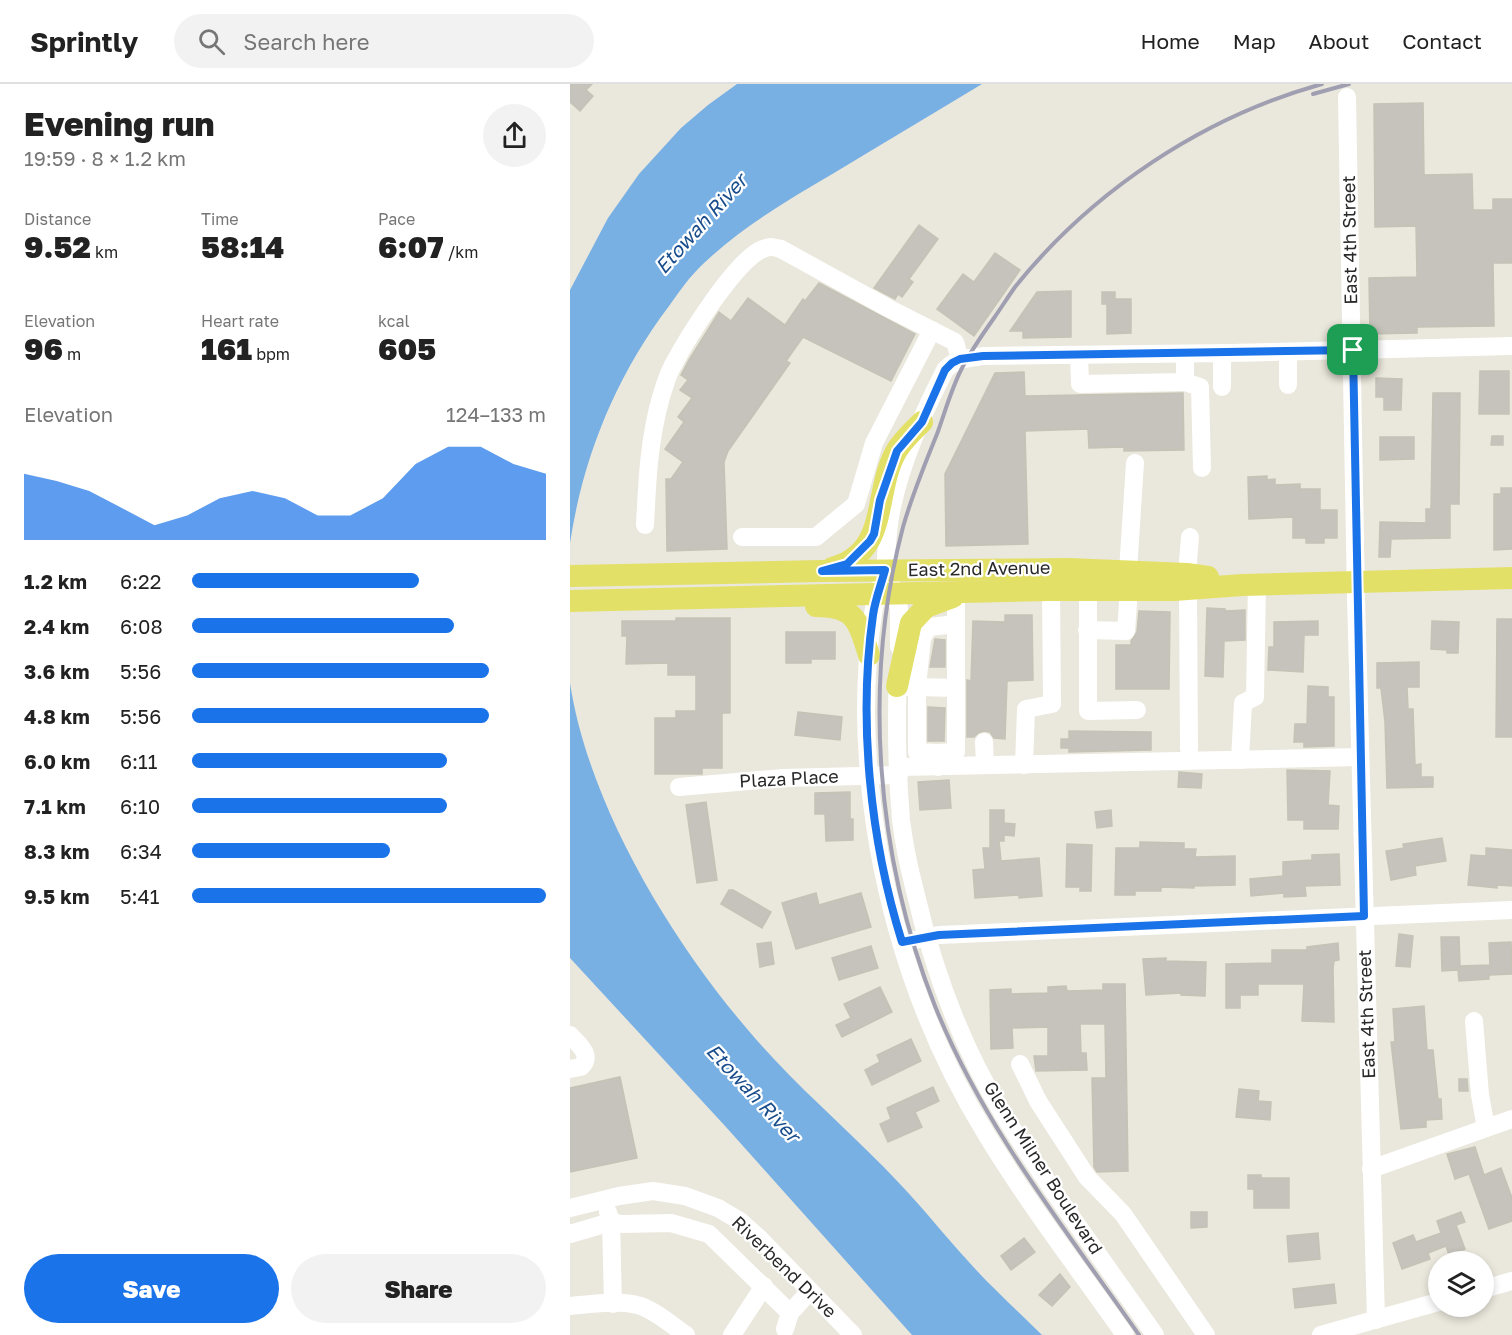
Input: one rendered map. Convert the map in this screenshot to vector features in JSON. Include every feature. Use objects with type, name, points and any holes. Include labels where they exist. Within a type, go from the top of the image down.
[{"type":"main road","points":[[822,571],[847,564],[870,541],[874,534],[880,500],[897,451],[922,422]]},
{"type":"main road","name":"East 2nd Avenue","points":[[570,576],[1069,569],[1129,580],[1250,584],[1512,578]]},
{"type":"main road","name":"East 2nd Avenue","points":[[570,601],[887,593],[961,594],[1088,589],[1129,580]]},
{"type":"main road","points":[[907,687],[911,623],[926,607],[961,594]]},
{"type":"main road","points":[[769,597],[784,605],[834,606],[844,609],[860,628],[869,655]]},
{"type":"street","name":"East 4th Street","points":[[1347,97],[1360,757],[1376,1320]]},
{"type":"street","points":[[645,525],[649,459],[661,398],[670,370],[686,342],[733,273],[754,254],[771,246],[781,249],[955,342],[953,365]]},
{"type":"street","points":[[742,537],[816,537],[856,504],[874,443],[932,330]]},
{"type":"street","points":[[918,357],[953,365],[983,356],[1185,354],[1512,346]]},
{"type":"street","points":[[1288,352],[1288,385]]},
{"type":"street","points":[[1222,353],[1222,387]]},
{"type":"street","points":[[1185,354],[1185,382]]},
{"type":"street","points":[[1079,355],[1080,384],[1185,382],[1200,387],[1202,468]]},
{"type":"street","name":"Glenn Milner Boulevard","points":[[953,365],[922,422],[901,473],[886,539],[887,593],[899,608],[907,687],[899,771],[901,821],[909,865],[926,938],[955,1018],[973,1058],[1002,1113],[1155,1335]]},
{"type":"street","points":[[1087,630],[1126,631],[1135,463]]},
{"type":"street","points":[[1189,748],[1190,537]]},
{"type":"street","points":[[1240,760],[1243,703],[1255,697],[1250,584]]},
{"type":"street","points":[[1088,589],[1088,711],[1137,710]]},
{"type":"street","points":[[1024,765],[1026,709],[1053,704],[1051,590]]},
{"type":"street","name":"Glenn Milner Boulevard","points":[[887,593],[873,612],[866,713],[870,775],[880,853],[902,942],[927,1017],[957,1082],[984,1131],[1125,1335]]},
{"type":"street","points":[[956,624],[929,627],[922,638],[907,687],[917,752],[938,760],[956,752],[956,624],[961,594]]},
{"type":"street","points":[[907,687],[956,688]]},
{"type":"street","points":[[984,742],[985,765]]},
{"type":"street","name":"Plaza Place","points":[[680,788],[783,778],[870,775],[899,771],[938,760],[985,765],[1024,765],[1360,757]]},
{"type":"street","points":[[902,942],[939,935],[1512,909]]},
{"type":"street","points":[[1474,1021],[1480,1095],[1486,1128]]},
{"type":"street","points":[[570,1035],[586,1054],[587,1059],[581,1067],[570,1070]]},
{"type":"street","points":[[1020,1064],[1038,1101],[1087,1176],[1123,1214],[1206,1335]]},
{"type":"street","points":[[1371,1169],[1512,1119]]},
{"type":"street","name":"Riverbend Drive","points":[[570,1208],[604,1199],[653,1191],[685,1196],[718,1208],[740,1221],[853,1335]]},
{"type":"street","points":[[604,1199],[611,1222],[613,1304]]},
{"type":"street","points":[[570,1234],[611,1222],[622,1224],[671,1223],[709,1234],[764,1286],[787,1328],[810,1292]]},
{"type":"street","points":[[1494,1286],[1512,1281]]},
{"type":"street","points":[[732,1335],[764,1286]]},
{"type":"street","points":[[570,1306],[637,1305],[686,1335]]},
{"type":"street","points":[[1321,1335],[1428,1305]]},
{"type":"water","name":"Etowah River","points":[[737,84],[982,84],[766,215],[733,238],[694,274],[633,360],[604,418],[584,480],[570,543],[570,290],[608,218],[639,174],[681,128]]},
{"type":"water","name":"Etowah River","points":[[570,683],[581,733],[598,784],[620,834],[675,932],[707,978],[773,1058],[884,1167],[977,1271],[1042,1335],[912,1335],[726,1127],[570,958]]},
{"type":"building","points":[[570,84],[592,84],[586,90],[593,96],[580,111],[570,102]]},
{"type":"building","points":[[1423,103],[1424,175],[1472,174],[1473,210],[1493,210],[1493,199],[1512,199],[1512,263],[1493,263],[1494,326],[1417,327],[1417,333],[1370,334],[1369,278],[1417,277],[1416,226],[1375,227],[1374,104]]},
{"type":"building","points":[[919,225],[938,239],[909,279],[913,282],[902,297],[898,294],[895,299],[874,288]]},
{"type":"building","points":[[995,253],[1020,270],[974,336],[937,309],[963,274],[974,282]]},
{"type":"building","points":[[819,283],[915,334],[891,381],[803,337],[786,361],[790,363],[728,451],[724,462],[727,549],[667,551],[666,479],[671,479],[683,462],[665,449],[684,422],[678,417],[692,398],[680,390],[688,380],[681,375],[689,360],[719,312],[731,321],[748,298],[785,325],[803,299],[805,301]]},
{"type":"building","points":[[1071,291],[1071,337],[1023,338],[1023,331],[1010,331],[1037,292]]},
{"type":"building","points":[[1102,292],[1115,292],[1115,299],[1131,299],[1131,333],[1107,334],[1107,304],[1102,304]]},
{"type":"building","points":[[1480,371],[1509,371],[1509,414],[1479,414]]},
{"type":"building","points":[[1024,372],[1025,396],[1183,393],[1184,450],[1124,451],[1124,447],[1089,448],[1088,429],[1025,431],[1028,544],[946,546],[945,474],[995,373]]},
{"type":"building","points":[[1376,378],[1402,379],[1401,410],[1384,410],[1384,397],[1376,397]]},
{"type":"building","points":[[1433,393],[1460,393],[1459,504],[1450,504],[1450,538],[1391,539],[1390,557],[1379,557],[1380,522],[1426,523],[1426,509],[1431,509]]},
{"type":"building","points":[[1492,436],[1503,436],[1503,445],[1491,445]]},
{"type":"building","points":[[1380,437],[1414,437],[1414,459],[1380,460]]},
{"type":"building","points":[[1267,476],[1267,480],[1275,479],[1275,485],[1300,484],[1300,489],[1320,489],[1320,510],[1337,510],[1337,538],[1324,538],[1324,543],[1306,543],[1306,538],[1293,538],[1293,517],[1249,519],[1248,477]]},
{"type":"building","points":[[1501,488],[1512,488],[1512,549],[1494,550],[1494,494],[1501,494]]},
{"type":"building","points":[[1207,608],[1225,609],[1225,611],[1245,610],[1245,640],[1224,641],[1223,677],[1205,676]]},
{"type":"building","points":[[1139,611],[1170,612],[1169,689],[1116,689],[1116,645],[1131,645],[1137,632]]},
{"type":"building","points":[[1005,615],[1032,615],[1033,680],[1007,681],[1005,739],[994,738],[990,732],[984,731],[974,737],[967,737],[967,680],[971,681],[973,621],[1005,622]]},
{"type":"building","points":[[676,618],[730,618],[730,713],[722,713],[722,768],[702,768],[702,774],[655,774],[655,718],[676,718],[676,711],[696,711],[696,675],[668,675],[668,663],[626,664],[627,636],[622,636],[622,621],[676,621]]},
{"type":"building","points":[[1497,619],[1512,619],[1512,737],[1496,737]]},
{"type":"building","points":[[1318,621],[1318,635],[1304,635],[1303,672],[1268,670],[1269,647],[1274,647],[1274,622]]},
{"type":"building","points":[[1432,621],[1459,622],[1458,653],[1431,649]]},
{"type":"building","points":[[786,632],[835,632],[835,659],[811,659],[811,663],[786,663]]},
{"type":"building","points":[[935,639],[945,640],[945,667],[930,667]]},
{"type":"building","points":[[1419,662],[1419,687],[1407,687],[1408,709],[1413,709],[1415,765],[1421,764],[1421,777],[1433,777],[1433,787],[1387,788],[1385,722],[1381,688],[1377,688],[1377,663]]},
{"type":"building","points":[[1308,686],[1328,687],[1328,697],[1334,697],[1334,746],[1304,747],[1304,742],[1294,742],[1295,724],[1307,724]]},
{"type":"building","points":[[928,707],[945,708],[944,741],[928,741]]},
{"type":"building","points":[[798,712],[842,717],[840,740],[795,735]]},
{"type":"building","points":[[1069,731],[1151,732],[1151,750],[1069,752],[1069,748],[1061,748],[1061,739],[1069,739]]},
{"type":"building","points":[[1287,770],[1330,771],[1328,805],[1339,806],[1338,829],[1304,829],[1304,820],[1288,820]]},
{"type":"building","points":[[1179,772],[1202,774],[1201,788],[1178,787]]},
{"type":"building","points":[[949,780],[951,808],[920,810],[918,782]]},
{"type":"building","points":[[850,792],[853,840],[826,841],[825,814],[815,814],[815,793]]},
{"type":"building","points":[[706,802],[717,880],[697,883],[686,805]]},
{"type":"building","points":[[990,810],[1004,810],[1004,823],[1015,824],[1014,836],[1004,835],[1004,841],[999,841],[1001,861],[1039,858],[1042,896],[975,898],[973,870],[985,869],[983,848],[990,848]]},
{"type":"building","points":[[1111,810],[1112,826],[1097,828],[1095,812]]},
{"type":"building","points":[[1442,838],[1446,861],[1415,866],[1416,875],[1391,880],[1386,851],[1404,848],[1403,844]]},
{"type":"building","points":[[1140,842],[1184,843],[1184,849],[1196,849],[1195,857],[1235,856],[1235,885],[1194,886],[1194,888],[1161,887],[1161,891],[1135,891],[1135,895],[1115,895],[1116,848],[1140,848]]},
{"type":"building","points":[[1067,844],[1092,845],[1091,891],[1080,891],[1080,887],[1066,887]]},
{"type":"building","points":[[1486,848],[1512,850],[1512,886],[1497,885],[1497,888],[1468,885],[1471,855],[1486,856]]},
{"type":"building","points":[[1339,854],[1340,885],[1305,886],[1306,896],[1284,897],[1284,893],[1251,896],[1250,879],[1283,876],[1283,862],[1312,860],[1312,855]]},
{"type":"building","points":[[729,890],[733,890],[771,912],[762,928],[721,904]]},
{"type":"building","points":[[816,893],[819,905],[861,893],[871,927],[796,949],[782,903]]},
{"type":"building","points":[[1399,934],[1413,936],[1410,967],[1396,966]]},
{"type":"building","points":[[1441,937],[1459,937],[1460,966],[1490,965],[1489,943],[1511,942],[1512,974],[1489,975],[1489,979],[1459,981],[1458,970],[1442,971]]},
{"type":"building","points":[[771,942],[774,964],[760,967],[757,944]]},
{"type":"building","points":[[1338,943],[1339,960],[1334,961],[1333,969],[1334,1022],[1302,1021],[1304,984],[1258,984],[1258,995],[1240,995],[1240,1008],[1226,1008],[1226,964],[1272,963],[1272,950],[1307,950],[1307,947]]},
{"type":"building","points":[[871,946],[878,968],[839,980],[832,958]]},
{"type":"building","points":[[1166,958],[1166,961],[1206,962],[1205,996],[1181,995],[1181,993],[1146,995],[1143,959]]},
{"type":"building","points":[[1103,984],[1125,984],[1128,1171],[1097,1172],[1094,1167],[1092,1078],[1106,1078],[1105,1024],[1080,1024],[1081,1053],[1086,1053],[1087,1070],[1036,1071],[1034,1056],[1048,1056],[1048,1027],[1012,1028],[1013,1048],[991,1049],[990,990],[1011,989],[1011,994],[1048,993],[1048,987],[1066,986],[1067,991],[1103,990]]},
{"type":"building","points":[[880,987],[892,1012],[842,1037],[836,1025],[851,1018],[844,1004]]},
{"type":"building","points":[[1424,1006],[1427,1050],[1433,1050],[1442,1119],[1426,1120],[1426,1127],[1401,1129],[1391,1042],[1395,1042],[1393,1009]]},
{"type":"building","points":[[911,1039],[921,1061],[872,1085],[865,1070],[880,1062],[877,1055]]},
{"type":"building","points":[[620,1077],[637,1158],[570,1172],[570,1088]]},
{"type":"building","points":[[1459,1079],[1467,1079],[1468,1091],[1459,1091]]},
{"type":"building","points":[[933,1087],[939,1101],[915,1112],[922,1127],[888,1142],[880,1124],[891,1119],[887,1108]]},
{"type":"building","points":[[1239,1089],[1259,1091],[1258,1101],[1271,1102],[1270,1120],[1236,1117]]},
{"type":"building","points":[[1475,1147],[1484,1175],[1501,1168],[1512,1198],[1512,1221],[1489,1229],[1469,1174],[1455,1179],[1447,1154]]},
{"type":"building","points":[[1248,1175],[1261,1175],[1261,1178],[1289,1178],[1289,1208],[1254,1208],[1254,1189],[1248,1189]]},
{"type":"building","points":[[1191,1212],[1207,1212],[1207,1227],[1191,1228]]},
{"type":"building","points":[[1461,1212],[1465,1222],[1456,1225],[1465,1249],[1448,1251],[1446,1246],[1428,1251],[1428,1260],[1402,1269],[1393,1243],[1413,1235],[1416,1242],[1441,1233],[1437,1221]]},
{"type":"building","points":[[1318,1233],[1320,1259],[1289,1262],[1287,1236]]},
{"type":"building","points":[[1024,1238],[1035,1252],[1011,1270],[1001,1256]]},
{"type":"building","points":[[1060,1274],[1070,1287],[1052,1306],[1039,1295]]},
{"type":"building","points":[[1334,1284],[1336,1303],[1295,1308],[1293,1289]]},
{"type":"railway","points":[[1139,1335],[1001,1135],[955,1050],[935,1006],[915,949],[899,890],[888,830],[882,769],[880,708],[882,647],[890,586],[903,527],[954,385],[972,350],[1015,287],[1045,252],[1115,189],[1193,137],[1278,98],[1322,84]]},
{"type":"railway","points":[[1313,94],[1349,84]]},
{"type":"route","points":[[1353,350],[1364,916],[939,935],[902,942],[893,914],[874,815],[866,713],[873,612],[885,570],[822,571],[847,564],[857,557],[870,541],[874,534],[880,500],[897,451],[922,422],[945,370],[960,359],[983,356],[1353,350]]}]
